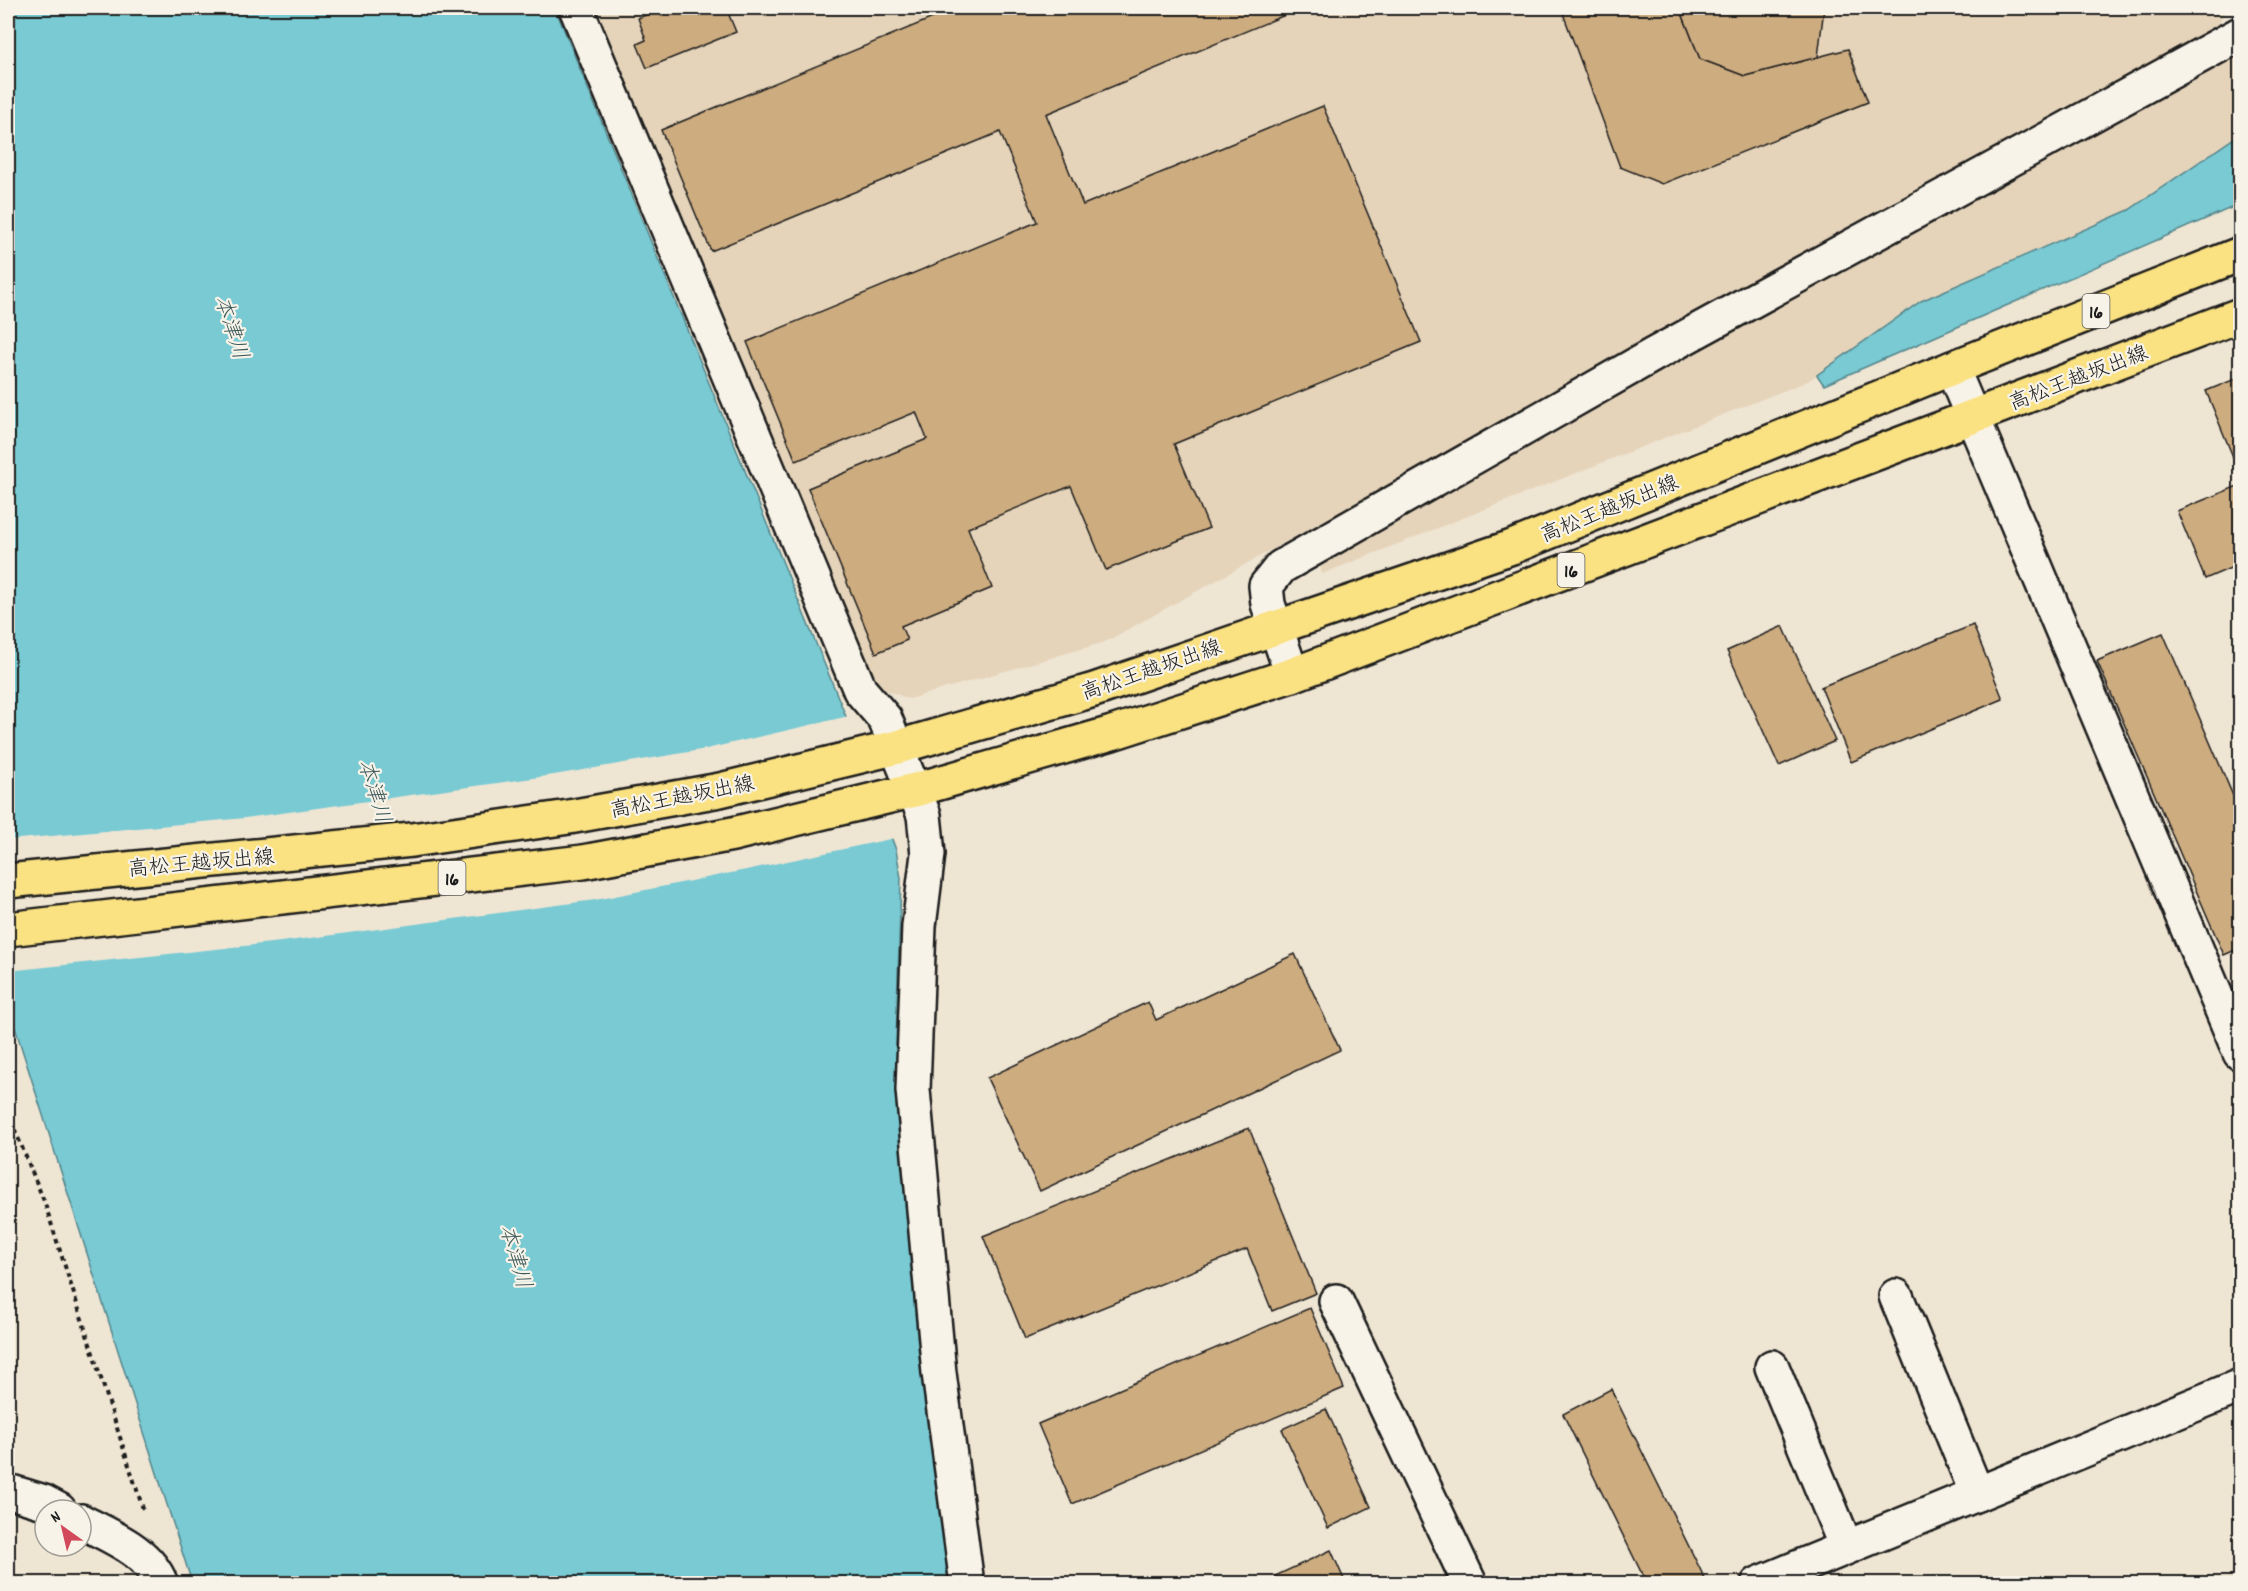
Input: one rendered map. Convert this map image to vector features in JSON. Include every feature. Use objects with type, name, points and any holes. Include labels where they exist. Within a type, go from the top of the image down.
[{"type":"main road","name":"高松王越坂出線","points":[[8,881],[412,840],[569,817],[720,790],[887,749],[1094,690],[1512,547],[1952,368],[2241,254]]},
{"type":"main road","name":"高松王越坂出線","points":[[8,928],[584,862],[733,834],[903,793],[1112,733],[1292,675],[2241,315]]},
{"type":"street","points":[[576,8],[860,690],[885,718],[887,749],[903,793],[924,815],[928,854],[919,926],[913,1090],[939,1372],[967,1584]]},
{"type":"street","points":[[1292,675],[1268,604],[1266,586],[1281,567],[1653,355],[2241,34]]},
{"type":"street","points":[[1952,368],[2241,1053]]},
{"type":"street","points":[[1896,1296],[1977,1494]]},
{"type":"street","points":[[1336,1300],[1470,1584]]},
{"type":"street","points":[[1772,1367],[1846,1547]]},
{"type":"street","points":[[1758,1584],[2241,1386]]},
{"type":"street","points":[[8,1491],[33,1499]]},
{"type":"street","points":[[93,1527],[133,1549],[159,1577]]},
{"type":"path","points":[[8,1113],[51,1223],[150,1530],[159,1577]]},
{"type":"shaded area","points":[[594,8],[2227,8],[2217,27],[1105,642],[909,699],[870,684]]},
{"type":"shaded area","points":[[2239,56],[2240,134],[2129,210],[1921,301],[1808,381],[1322,574],[1318,555]]},
{"type":"water","name":"本津川","points":[[8,8],[555,8],[845,714],[896,850],[901,878],[896,1044],[919,1331],[951,1583],[192,1583],[8,1010]]},
{"type":"water","points":[[2240,134],[2240,204],[1824,385],[1817,375],[1921,301],[2129,210]]},
{"type":"pier","points":[[849,716],[895,838],[595,900],[281,942],[8,971],[8,840],[245,818],[554,775],[706,749]]},
{"type":"building","points":[[664,8],[726,8],[736,32],[647,68],[637,44],[646,40],[638,18]]},
{"type":"building","points":[[957,8],[1302,8],[1046,114],[1083,205],[1323,106],[1421,342],[1174,444],[1209,528],[1106,570],[1071,486],[968,528],[992,588],[901,626],[907,640],[876,653],[808,488],[927,439],[916,412],[796,461],[747,342],[1037,222],[1000,132],[711,251],[661,130]]},
{"type":"building","points":[[1561,8],[1680,8],[1700,59],[1745,76],[1848,49],[1868,102],[1662,184],[1620,167]]},
{"type":"building","points":[[1680,8],[1824,8],[1818,57],[1745,76],[1700,59]]},
{"type":"building","points":[[2240,377],[2240,474],[2206,391]]},
{"type":"building","points":[[2240,485],[2240,564],[2205,579],[2177,511]]},
{"type":"building","points":[[1973,625],[2003,699],[1851,762],[1821,687]]},
{"type":"building","points":[[1783,626],[1835,741],[1779,766],[1727,651]]},
{"type":"building","points":[[2163,633],[2240,812],[2240,948],[2224,955],[2097,661]]},
{"type":"building","points":[[1295,954],[1340,1050],[1040,1191],[987,1078],[1148,1002],[1156,1020]]},
{"type":"building","points":[[1249,1128],[1316,1293],[1272,1311],[1247,1249],[1025,1339],[983,1236]]},
{"type":"building","points":[[1310,1308],[1344,1388],[1072,1504],[1038,1424]]},
{"type":"building","points":[[1611,1389],[1706,1584],[1647,1584],[1563,1414]]},
{"type":"building","points":[[1326,1409],[1371,1507],[1328,1528],[1282,1429]]},
{"type":"building","points":[[1331,1550],[1346,1584],[1279,1584],[1275,1576]]}]
